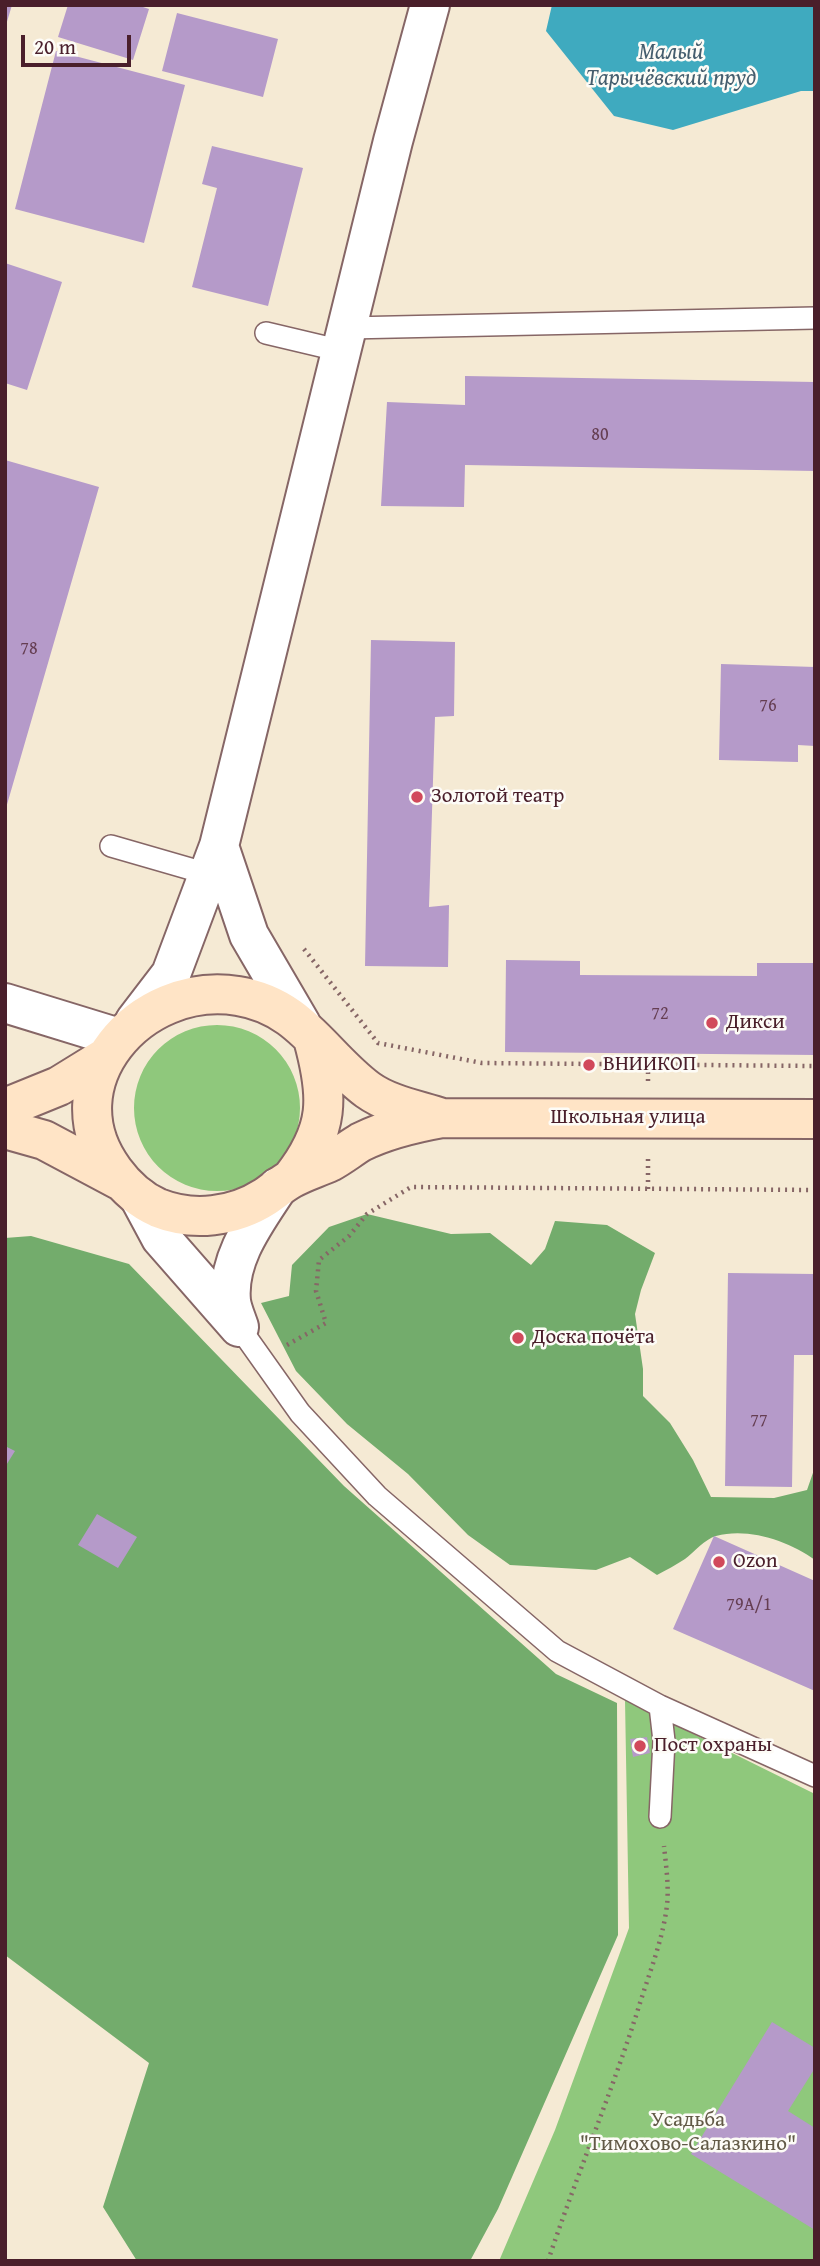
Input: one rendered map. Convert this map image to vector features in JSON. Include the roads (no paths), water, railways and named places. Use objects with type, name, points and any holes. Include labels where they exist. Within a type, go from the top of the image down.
[{"type":"main road","points":[[5,1108],[59,1086],[155,1009],[208,993],[237,995],[282,1010],[369,1090],[389,1101],[442,1118]]},
{"type":"main road","points":[[284,1183],[305,1161],[322,1124],[321,1070],[307,1031]]},
{"type":"main road","points":[[120,1039],[98,1076],[93,1116],[98,1140],[108,1163],[130,1189]]},
{"type":"main road","points":[[5,1129],[44,1140],[158,1208],[202,1216],[243,1208],[362,1142],[403,1126],[442,1118]]},
{"type":"main road","name":"Школьная улица","points":[[442,1118],[815,1119]]},
{"type":"street","points":[[5,1003],[120,1039],[172,974],[214,860],[430,5]]},
{"type":"street","points":[[214,860],[249,934],[307,1031]]},
{"type":"street","points":[[239,1327],[231,1302],[236,1261],[251,1228],[284,1183]]},
{"type":"street","points":[[130,1189],[160,1238],[239,1327]]},
{"type":"lane","points":[[267,333],[345,340],[815,318]]},
{"type":"lane","points":[[111,846],[214,860]]},
{"type":"lane","points":[[239,1327],[300,1413],[377,1496],[557,1651],[660,1706],[815,1776]]},
{"type":"lane","points":[[660,1706],[664,1741],[660,1818]]},
{"type":"water","name":"Малый Тарычёвский пруд","points":[[552,5],[815,5],[815,91],[801,91],[673,130],[614,116],[546,31]]},
{"type":"place","name":"Золотой театр","points":[[417,797]]},
{"type":"place","name":"Дикси","points":[[712,1023]]},
{"type":"place","name":"ВНИИКОП","points":[[589,1065]]},
{"type":"place","name":"Доска почёта","points":[[518,1338]]},
{"type":"place","name":"Ozon","points":[[719,1562]]},
{"type":"place","name":"Пост охраны","points":[[640,1746]]},
{"type":"park label","name":"Усадьба \"Тимохово-Салазкино\"","points":[[688,2133]]}]
